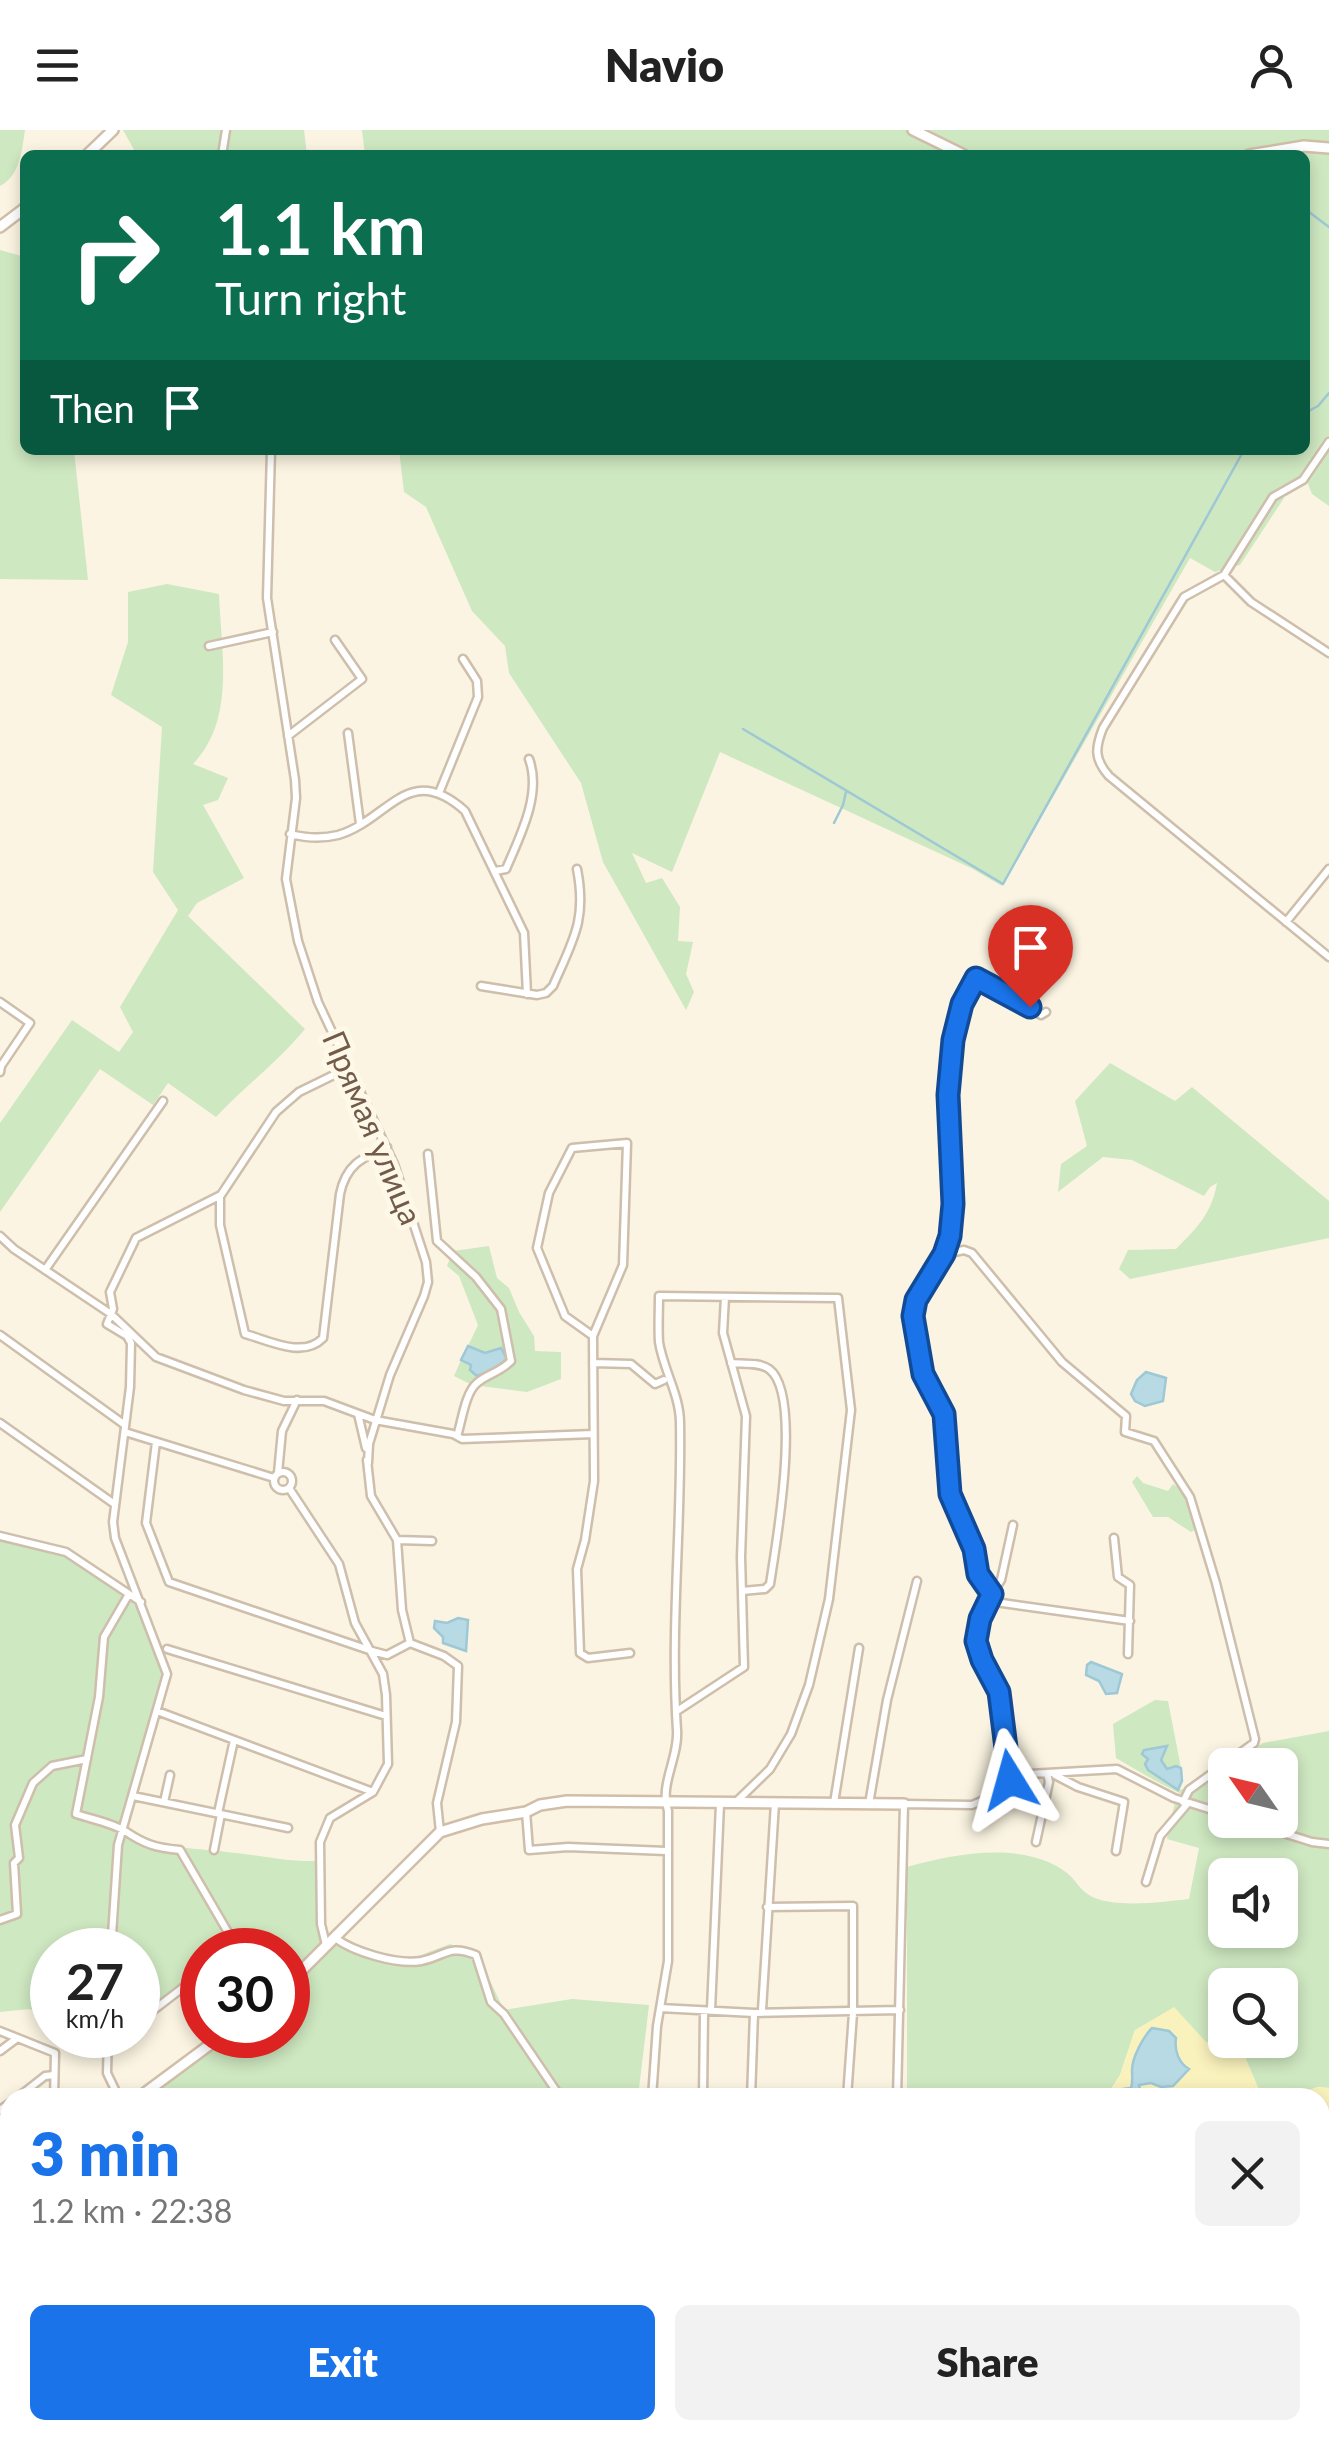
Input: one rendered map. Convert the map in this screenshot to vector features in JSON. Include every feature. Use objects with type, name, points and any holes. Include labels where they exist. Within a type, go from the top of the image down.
[{"type":"street","points":[[92,150],[113,130]]},
{"type":"street","points":[[913,130],[954,150]]},
{"type":"street","points":[[1282,150],[1315,145],[1329,148]]},
{"type":"street","points":[[0,227],[20,212]]},
{"type":"street","points":[[1329,442],[1303,480],[1273,496],[1224,574],[1184,597],[1103,728],[1095,751],[1108,776],[1186,848],[1329,956]]},
{"type":"street","name":"Прямая улица","points":[[271,455],[267,598],[296,798],[286,878],[298,940],[318,1002],[387,1147],[420,1241],[428,1282],[390,1375],[368,1463]]},
{"type":"street","points":[[1224,574],[1251,602],[1329,653]]},
{"type":"street","points":[[209,646],[273,632]]},
{"type":"street","points":[[288,737],[362,678],[335,640]]},
{"type":"street","points":[[439,793],[478,696],[477,682],[464,658]]},
{"type":"street","points":[[348,733],[360,824]]},
{"type":"street","points":[[495,870],[506,869],[518,841],[533,791],[534,771],[529,759]]},
{"type":"street","points":[[290,834],[324,838],[360,824],[408,794],[424,791],[439,793],[466,811],[524,933],[527,994]]},
{"type":"street","points":[[481,986],[527,994],[546,993],[552,986],[580,926],[577,869]]},
{"type":"street","points":[[1286,922],[1329,870]]},
{"type":"street","points":[[989,1597],[950,1494],[944,1414],[923,1374],[915,1339],[916,1300],[944,1254],[953,1204],[948,1095],[953,1040],[962,1004],[976,978],[1042,1015],[1046,1012]]},
{"type":"street","points":[[0,1002],[30,1022],[0,1068]]},
{"type":"street","points":[[112,1928],[118,1845],[167,1674],[115,1538],[113,1504],[125,1428],[131,1343],[107,1324],[111,1314],[110,1292],[136,1238],[220,1195],[276,1112],[300,1092],[348,1068]]},
{"type":"street","points":[[46,1270],[163,1101]]},
{"type":"street","points":[[593,1336],[565,1316],[537,1248],[542,1217],[548,1193],[572,1148],[627,1143],[623,1265],[593,1336],[591,1505],[577,1569],[580,1652],[588,1658],[630,1653]]},
{"type":"street","points":[[220,1195],[220,1225],[245,1334],[294,1348],[309,1348],[323,1338],[342,1182],[356,1161],[387,1147]]},
{"type":"street","points":[[428,1154],[434,1234],[442,1249],[476,1277],[501,1309],[511,1361],[498,1374],[480,1380],[473,1388],[457,1436]]},
{"type":"street","points":[[0,1236],[111,1314],[156,1357],[244,1390],[284,1401],[324,1401],[376,1420],[486,1440],[593,1434]]},
{"type":"street","points":[[944,1254],[964,1250],[972,1253],[1062,1362],[1126,1416],[1125,1432],[1148,1437],[1161,1448],[1190,1497],[1255,1739],[1189,1790],[1186,1803],[1160,1836],[1146,1882]]},
{"type":"street","points":[[653,2088],[668,1961],[665,1802],[678,1745],[675,1554],[680,1417],[660,1342],[659,1296],[838,1298],[851,1399],[829,1599],[808,1685],[780,1755],[735,1802]]},
{"type":"street","points":[[676,1712],[744,1667],[746,1416],[723,1333],[725,1296]]},
{"type":"street","points":[[0,1335],[125,1428],[156,1442],[276,1476],[290,1474],[289,1488]]},
{"type":"street","points":[[593,1363],[631,1364],[655,1384],[664,1380]]},
{"type":"street","points":[[731,1363],[758,1364],[771,1370],[780,1382],[787,1460],[770,1584],[765,1589],[742,1590]]},
{"type":"street","points":[[289,1488],[278,1489],[276,1476],[282,1431],[297,1400]]},
{"type":"street","points":[[358,1414],[372,1496],[397,1540],[402,1610],[410,1643]]},
{"type":"street","points":[[0,1423],[113,1504]]},
{"type":"street","points":[[156,1442],[146,1522],[169,1582],[372,1651],[387,1654],[410,1643],[458,1666],[456,1722],[437,1803],[440,1832]]},
{"type":"street","points":[[289,1488],[339,1564],[355,1623],[383,1674],[390,1742],[388,1764],[373,1792],[330,1818],[320,1842],[320,1924],[326,1946]]},
{"type":"street","points":[[310,1962],[440,1832],[482,1819],[526,1812],[540,1805],[985,1802],[1005,1788],[1011,1775],[999,1692],[976,1641],[989,1597],[1001,1580],[1012,1526]]},
{"type":"street","points":[[0,1536],[66,1552],[142,1603]]},
{"type":"street","points":[[1114,1538],[1118,1577],[1130,1584],[1128,1654]]},
{"type":"street","points":[[397,1540],[432,1541]]},
{"type":"street","points":[[868,1804],[891,1682],[916,1581]]},
{"type":"street","points":[[129,1594],[104,1636],[99,1697],[76,1814],[124,1830],[151,1848],[180,1850],[226,1928]]},
{"type":"street","points":[[989,1597],[1130,1621]]},
{"type":"street","points":[[834,1803],[859,1648]]},
{"type":"street","points":[[167,1649],[386,1716]]},
{"type":"street","points":[[157,1711],[373,1792]]},
{"type":"street","points":[[214,1850],[234,1740]]},
{"type":"street","points":[[0,1920],[17,1914],[14,1863],[19,1858],[15,1825],[34,1783],[52,1766],[87,1759]]},
{"type":"street","points":[[1011,1775],[1117,1769],[1186,1803],[1208,1809]]},
{"type":"street","points":[[1036,1842],[1050,1774]]},
{"type":"street","points":[[1050,1774],[1124,1802],[1116,1851]]},
{"type":"street","points":[[164,1802],[170,1775]]},
{"type":"street","points":[[133,1796],[288,1828]]},
{"type":"street","points":[[703,2088],[720,1804]]},
{"type":"street","points":[[752,2088],[775,1804]]},
{"type":"street","points":[[897,2088],[904,1804]]},
{"type":"street","points":[[526,1812],[529,1850],[568,1847],[666,1851]]},
{"type":"street","points":[[1298,1835],[1329,1844]]},
{"type":"street","points":[[767,1907],[853,1906],[848,2088]]},
{"type":"street","points":[[335,1938],[396,1960],[422,1961],[460,1949],[476,1956],[491,2002],[504,2014],[554,2088]]},
{"type":"street","points":[[160,2005],[180,1990]]},
{"type":"street","points":[[660,2008],[758,2012],[900,2010]]},
{"type":"street","points":[[0,2031],[55,2052],[54,2088]]},
{"type":"street","points":[[0,2050],[17,2038]]},
{"type":"street","points":[[107,2058],[107,2073],[115,2088]]},
{"type":"street","points":[[151,2088],[192,2058]]},
{"type":"street","points":[[30,2088],[54,2075]]},
{"type":"green space","points":[[0,130],[25,130],[16,169],[0,186]]},
{"type":"green space","points":[[123,130],[304,130],[306,150],[134,150]]},
{"type":"green space","points":[[362,130],[1329,130],[1329,506],[1312,494],[1304,474],[1274,490],[1284,498],[1240,565],[1215,572],[1190,558],[1002,886],[720,752],[672,872],[632,853],[646,883],[662,878],[680,907],[678,941],[693,942],[686,974],[694,992],[686,1010],[603,862],[581,783],[509,673],[505,646],[472,611],[426,507],[404,492],[400,455],[1310,455],[1310,150],[364,150]]},
{"type":"green space","points":[[0,250],[20,256],[20,455],[75,455],[88,580],[0,579]]},
{"type":"green space","points":[[167,584],[219,594],[221,705],[207,746],[193,764],[228,778],[218,800],[203,805],[244,878],[197,903],[188,916],[305,1029],[216,1117],[168,1083],[153,1105],[100,1069],[0,1212],[0,1123],[72,1020],[119,1052],[133,1032],[120,1007],[178,910],[153,872],[162,727],[111,695],[128,642],[128,592]]},
{"type":"green space","points":[[1110,1063],[1175,1101],[1192,1087],[1329,1201],[1329,1238],[1130,1279],[1119,1269],[1128,1250],[1176,1249],[1203,1219],[1217,1183],[1204,1196],[1132,1160],[1103,1157],[1058,1192],[1061,1164],[1087,1146],[1075,1101]]},
{"type":"green space","points":[[489,1246],[497,1278],[509,1288],[534,1336],[535,1351],[561,1352],[561,1379],[527,1392],[472,1385],[454,1376],[461,1360],[471,1365],[485,1353],[468,1346],[478,1325],[459,1276],[447,1266],[453,1251]]},
{"type":"green space","points":[[1137,1476],[1143,1483],[1168,1491],[1173,1484],[1185,1493],[1199,1528],[1191,1532],[1168,1517],[1153,1517],[1132,1482]]},
{"type":"green space","points":[[0,1533],[65,1552],[138,1602],[164,1673],[123,1821],[116,1827],[110,1928],[30,1928],[30,2009],[0,2012]]},
{"type":"green space","points":[[1155,1700],[1168,1701],[1181,1768],[1167,1769],[1162,1765],[1160,1747],[1145,1764],[1178,1790],[1195,1787],[1208,1778],[1208,1805],[1156,1781],[1116,1758],[1113,1724]]},
{"type":"green space","points":[[1329,1731],[1329,1841],[1298,1834],[1298,1748],[1255,1748],[1263,1743]]},
{"type":"green space","points":[[1176,1797],[1208,1809],[1208,1838],[1290,1838],[1329,1846],[1329,2088],[1258,2088],[1245,2058],[1298,2058],[1298,1968],[1208,1968],[1208,2042],[1135,2030],[1112,2088],[907,2088],[907,1867],[967,1854],[1010,1853],[1050,1863],[1067,1873],[1086,1893],[1110,1902],[1189,1899],[1199,1848],[1167,1839]]},
{"type":"green space","points":[[126,1833],[181,1847],[316,1861],[322,1950],[310,1960],[310,1928],[180,1928],[180,1985],[160,2000],[160,1928],[115,1928],[121,1845]]},
{"type":"green space","points":[[332,1944],[405,1961],[450,1944],[478,1956],[504,2010],[572,1999],[649,2005],[639,2088],[157,2088],[197,2058],[310,2058],[310,1966]]},
{"type":"sand","points":[[1174,2007],[1208,2042],[1208,2058],[1245,2058],[1258,2088],[1139,2088],[1138,2084],[1180,2064],[1174,2046],[1141,2044],[1131,2066],[1131,2088],[1112,2088],[1135,2030]]},
{"type":"water","points":[[468,1346],[485,1353],[501,1348],[507,1359],[477,1376],[470,1370],[471,1365],[461,1360]]},
{"type":"water","points":[[1146,1372],[1166,1378],[1163,1401],[1145,1406],[1131,1394]]},
{"type":"water","points":[[458,1618],[468,1620],[466,1651],[443,1643],[443,1637],[434,1628],[435,1621],[447,1623]]},
{"type":"water","points":[[1091,1662],[1122,1674],[1117,1693],[1106,1694],[1099,1681],[1086,1675]]},
{"type":"water","points":[[1167,1746],[1161,1760],[1167,1769],[1181,1768],[1178,1790],[1148,1770],[1148,1759],[1142,1754],[1144,1750]]},
{"type":"water","points":[[1152,2028],[1169,2031],[1176,2038],[1178,2056],[1189,2069],[1173,2086],[1151,2083],[1131,2088],[1132,2065]]},
{"type":"waterway","points":[[1310,213],[1329,227]]},
{"type":"waterway","points":[[1310,410],[1329,393]]},
{"type":"waterway","points":[[743,729],[1003,884],[1241,455]]},
{"type":"waterway","points":[[834,823],[846,792]]},
{"type":"route","points":[[1010,1780],[999,1692],[976,1641],[980,1619],[992,1594],[978,1574],[974,1549],[950,1494],[944,1414],[923,1374],[913,1316],[916,1300],[944,1254],[950,1236],[953,1204],[948,1095],[953,1040],[962,1004],[976,978],[1030,1007]]}]
